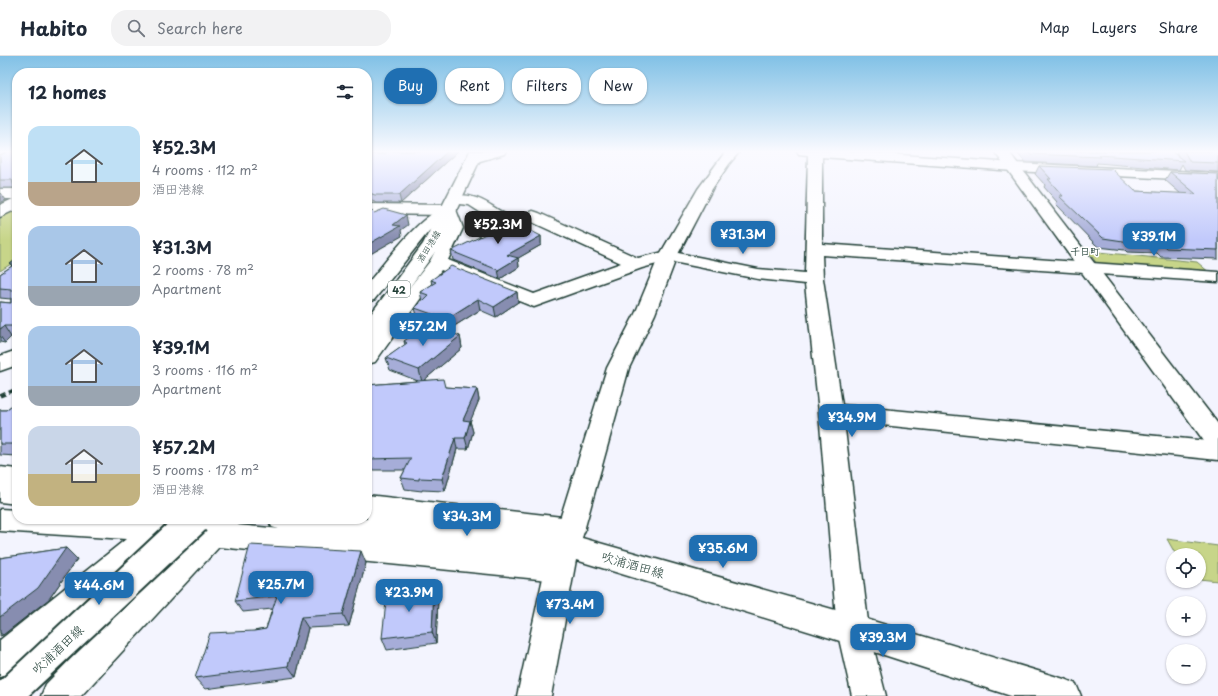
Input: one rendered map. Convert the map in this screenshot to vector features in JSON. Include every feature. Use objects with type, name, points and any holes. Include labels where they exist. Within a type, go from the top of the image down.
[{"type":"street","name":"酒田港線","points":[[372,326],[431,245],[463,181]]},
{"type":"street","points":[[534,696],[565,548],[618,368],[645,314],[668,256],[711,181]]},
{"type":"street","points":[[811,181],[814,279],[831,412],[853,630],[869,696]]},
{"type":"street","points":[[1024,181],[1218,442]]},
{"type":"street","points":[[0,194],[12,194]]},
{"type":"street","points":[[372,211],[451,205],[473,201],[509,224]]},
{"type":"street","points":[[0,212],[12,205]]},
{"type":"street","points":[[372,350],[440,259],[455,228],[451,205]]},
{"type":"street","points":[[372,290],[423,228],[451,205]]},
{"type":"street","points":[[440,259],[509,224],[533,216],[636,264]]},
{"type":"street","points":[[813,249],[1218,277]]},
{"type":"street","points":[[440,259],[534,301],[636,264],[668,256],[758,274],[814,279]]},
{"type":"street","points":[[0,349],[12,350]]},
{"type":"street","points":[[0,364],[12,359]]},
{"type":"street","points":[[831,412],[1218,451]]},
{"type":"street","points":[[0,477],[12,478]]},
{"type":"street","points":[[0,492],[12,493]]},
{"type":"street","name":"吹浦酒田線","points":[[372,518],[565,548],[853,630],[1064,696]]},
{"type":"street","points":[[0,520],[12,520]]},
{"type":"street","points":[[0,661],[164,524],[211,524],[565,548]]},
{"type":"street","points":[[58,696],[211,524]]},
{"type":"street","name":"吹浦酒田線","points":[[6,696],[211,524]]},
{"type":"green space","points":[[12,211],[12,263],[0,271],[0,218]]},
{"type":"green space","name":"千日町","points":[[1088,251],[1197,262],[1210,273],[1097,264]]},
{"type":"green space","points":[[1167,539],[1218,546],[1218,581],[1206,580],[1206,548],[1172,548]]},
{"type":"building","points":[[372,181],[415,181],[399,195],[372,194]]},
{"type":"building","points":[[1050,181],[1124,181],[1135,191],[1196,194],[1180,181],[1218,181],[1218,250],[1166,248],[1163,245],[1132,243],[1103,238],[1059,196],[1063,196]]},
{"type":"building","points":[[384,209],[406,215],[393,225],[400,226],[372,242],[372,211],[374,213]]},
{"type":"building","points":[[512,221],[541,236],[507,255],[518,258],[498,270],[451,251]]},
{"type":"building","points":[[12,266],[12,326],[4,326],[0,329],[0,302],[11,303],[11,289],[0,288],[0,274]]},
{"type":"building","points":[[451,266],[517,292],[494,307],[478,299],[446,319],[415,308],[428,295],[420,292],[436,282],[431,280]]},
{"type":"building","points":[[428,324],[460,336],[419,370],[386,358],[407,343],[404,341]]},
{"type":"building","points":[[443,379],[445,387],[477,389],[463,420],[470,421],[465,438],[455,438],[442,479],[419,478],[419,480],[401,478],[411,458],[372,459],[372,385]]},
{"type":"building","points":[[12,405],[12,444],[0,444],[0,410],[6,410]]},
{"type":"building","points":[[250,545],[361,551],[343,614],[301,617],[288,666],[195,678],[210,633],[266,629],[277,596],[235,601]]},
{"type":"building","points":[[66,548],[38,588],[0,617],[0,558]]},
{"type":"building","points":[[434,587],[432,632],[382,638],[387,593]]},
{"type":"railway","points":[[0,396],[12,391]]},
{"type":"district","name":"千日町","points":[[1085,250]]}]
